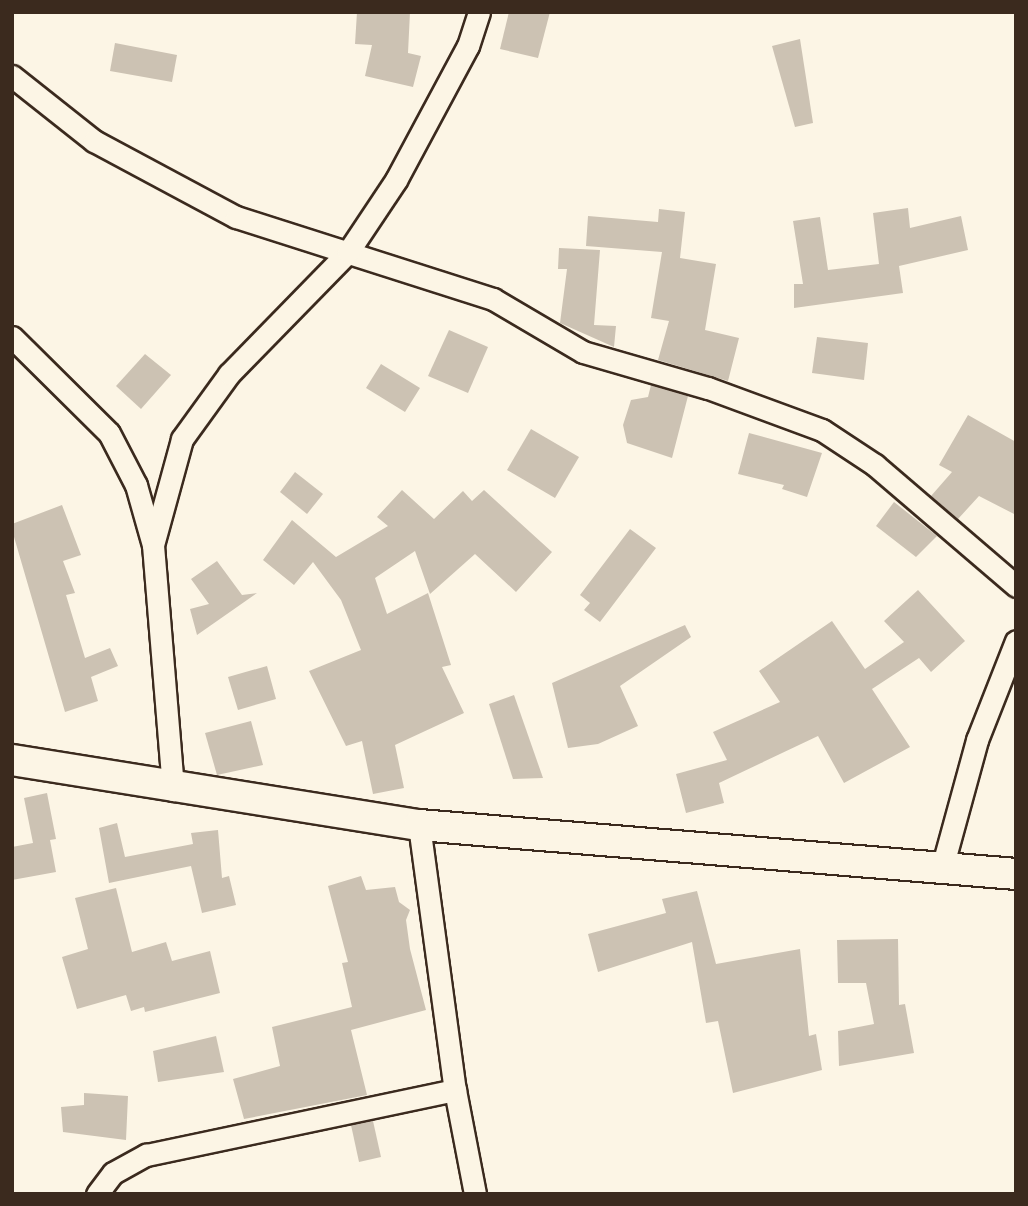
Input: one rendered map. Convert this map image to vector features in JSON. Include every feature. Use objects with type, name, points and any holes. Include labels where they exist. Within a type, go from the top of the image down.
[{"type":"street","points":[[153,545],[182,439],[229,374],[348,252],[409,156],[468,46],[479,12]]},
{"type":"street","points":[[12,76],[94,141],[236,217],[493,299],[583,352],[708,388],[822,430],[875,465],[1016,586]]},
{"type":"street","points":[[12,337],[109,433],[136,485],[153,545],[173,790]]},
{"type":"street","points":[[942,868],[977,740],[1016,641]]},
{"type":"street","points":[[12,760],[173,790],[419,825],[1016,874]]},
{"type":"street","points":[[419,825],[455,1090],[475,1194]]},
{"type":"street","points":[[97,1194],[113,1173],[146,1155],[455,1090]]},
{"type":"building","points":[[357,12],[410,12],[408,53],[421,56],[413,87],[365,76],[372,45],[355,44]]},
{"type":"building","points":[[509,12],[550,12],[538,58],[500,49]]},
{"type":"building","points":[[800,39],[813,123],[795,127],[772,46]]},
{"type":"building","points":[[115,43],[177,55],[172,82],[110,71]]},
{"type":"building","points":[[908,208],[910,228],[961,216],[968,250],[899,266],[903,293],[794,308],[794,284],[803,284],[793,221],[820,217],[828,270],[879,264],[873,213]]},
{"type":"building","points":[[659,209],[685,212],[680,258],[716,264],[705,330],[739,338],[728,381],[658,360],[669,321],[651,318],[662,252],[586,246],[588,216],[658,222]]},
{"type":"building","points":[[559,248],[600,250],[594,325],[616,326],[614,347],[560,323],[567,269],[558,269]]},
{"type":"building","points":[[449,330],[488,347],[468,393],[428,376]]},
{"type":"building","points":[[817,337],[868,343],[864,380],[812,373]]},
{"type":"building","points":[[145,354],[171,375],[141,409],[116,386]]},
{"type":"building","points":[[381,364],[420,388],[405,412],[366,388]]},
{"type":"building","points":[[651,385],[688,396],[672,458],[627,443],[623,425],[631,400],[648,397]]},
{"type":"building","points":[[968,415],[1016,442],[1016,515],[979,496],[958,519],[931,496],[952,472],[939,465]]},
{"type":"building","points":[[531,429],[579,457],[555,498],[507,470]]},
{"type":"building","points":[[749,433],[822,453],[807,497],[782,489],[784,485],[738,474]]},
{"type":"building","points":[[295,472],[323,494],[307,514],[280,492]]},
{"type":"building","points":[[402,490],[434,519],[463,491],[472,501],[484,490],[552,552],[516,592],[475,554],[430,594],[415,551],[375,578],[387,614],[428,593],[451,665],[442,667],[464,713],[395,745],[404,788],[373,794],[362,741],[346,746],[309,671],[361,650],[341,600],[313,562],[294,585],[263,560],[292,520],[336,557],[388,526],[377,517]]},
{"type":"building","points":[[894,502],[937,536],[916,557],[876,526]]},
{"type":"building","points":[[62,505],[81,555],[63,561],[75,593],[66,595],[85,658],[110,648],[118,666],[91,677],[98,701],[65,712],[12,530],[12,524]]},
{"type":"building","points":[[630,529],[656,548],[600,622],[584,610],[590,603],[580,595]]},
{"type":"building","points":[[217,561],[242,595],[257,593],[197,635],[190,609],[209,604],[191,579]]},
{"type":"building","points":[[918,590],[965,641],[931,672],[919,658],[872,689],[910,747],[844,783],[818,736],[719,783],[724,803],[686,813],[676,774],[727,760],[713,732],[780,702],[759,671],[832,621],[865,669],[904,642],[884,621]]},
{"type":"building","points":[[685,625],[691,637],[620,686],[638,726],[598,744],[568,748],[552,683]]},
{"type":"building","points":[[267,666],[276,699],[238,710],[228,677]]},
{"type":"building","points":[[514,695],[543,778],[513,779],[489,704]]},
{"type":"building","points":[[251,721],[263,765],[217,775],[205,733]]},
{"type":"building","points":[[47,793],[56,839],[50,840],[56,872],[12,880],[12,847],[33,843],[24,798]]},
{"type":"building","points":[[117,823],[125,857],[193,844],[191,833],[218,830],[222,878],[229,876],[236,905],[202,913],[191,866],[109,883],[99,828]]},
{"type":"building","points":[[361,876],[366,890],[395,887],[399,902],[410,910],[406,920],[410,949],[426,1010],[351,1030],[367,1095],[244,1119],[233,1079],[280,1066],[272,1027],[352,1007],[342,963],[348,962],[328,886]]},
{"type":"building","points":[[116,888],[132,952],[166,942],[172,961],[210,951],[220,993],[145,1012],[144,1007],[131,1011],[126,995],[77,1009],[62,957],[88,949],[75,898]]},
{"type":"building","points":[[697,891],[716,964],[800,949],[809,1036],[816,1034],[822,1070],[733,1093],[718,1021],[706,1023],[692,942],[598,972],[588,934],[666,913],[662,899]]},
{"type":"building","points":[[898,939],[899,1005],[905,1004],[914,1053],[839,1066],[838,1031],[874,1024],[866,983],[838,983],[837,940]]},
{"type":"building","points":[[216,1036],[224,1072],[158,1082],[153,1051]]},
{"type":"building","points":[[84,1093],[128,1096],[126,1140],[63,1132],[61,1107],[84,1105]]},
{"type":"building","points":[[373,1121],[381,1157],[359,1162],[351,1125]]}]
